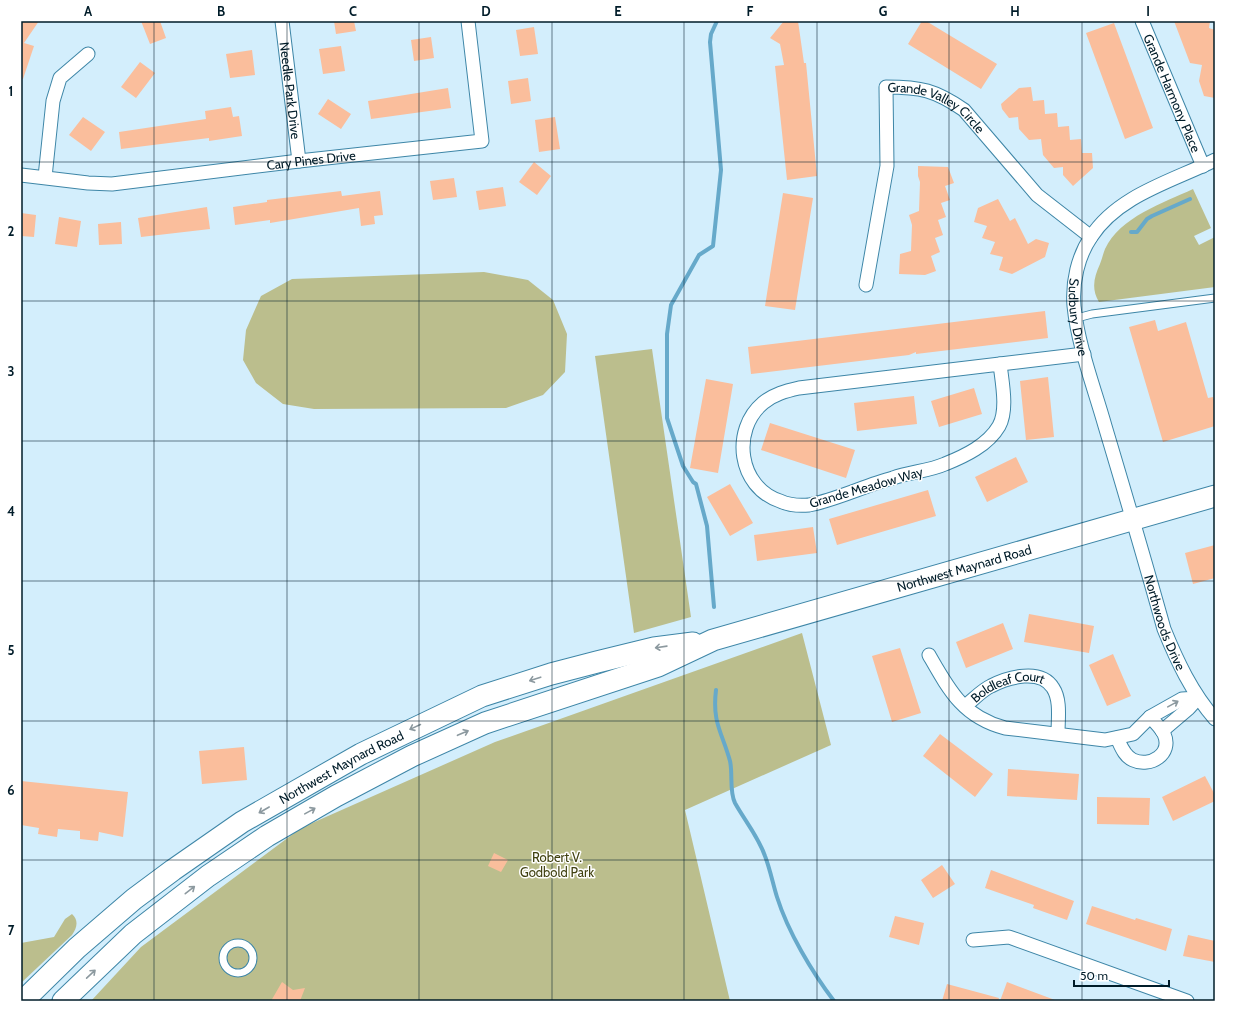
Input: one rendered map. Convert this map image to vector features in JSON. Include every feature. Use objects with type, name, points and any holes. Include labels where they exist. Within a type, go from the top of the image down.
[{"type":"main road","name":"Northwest Maynard Road","points":[[23,1001],[76,948],[102,926],[173,870],[242,822],[324,774],[410,729],[482,696],[551,674],[654,648],[713,640],[1132,518],[1215,496]]},
{"type":"main road","name":"Northwest Maynard Road","points":[[63,1001],[121,945],[208,876],[267,836],[336,796],[412,756],[485,723],[658,666],[713,640]]},
{"type":"main road","points":[[102,926],[121,945]]},
{"type":"street","name":"Needle Park Drive","points":[[282,21],[299,161]]},
{"type":"street","name":"Cary Pines Drive","points":[[21,175],[88,183],[112,184],[299,161],[482,141],[468,21]]},
{"type":"street","name":"Grande Harmony Place","points":[[1142,21],[1203,166]]},
{"type":"street","points":[[45,177],[53,101],[60,78],[88,54]]},
{"type":"street","name":"Grande Valley Circle","points":[[866,284],[887,166],[886,87],[913,87],[928,90],[964,110],[1037,195],[1091,237]]},
{"type":"street","name":"Sudbury Drive","points":[[1132,518],[1084,354],[1077,318],[1074,286],[1080,259],[1091,237],[1111,214],[1125,203],[1141,194],[1215,160]]},
{"type":"street","name":"Grande Meadow Way","points":[[1000,364],[1003,406],[999,426],[985,442],[976,449],[945,465],[893,477],[817,503],[798,505],[778,501],[770,497],[753,483],[748,474],[743,445],[744,432],[748,420],[755,411],[774,396],[799,388],[1000,364],[1084,354]]},
{"type":"street","name":"Northwoods Drive","points":[[1132,518],[1164,629],[1171,647],[1198,698],[1215,719]]},
{"type":"street","name":"Boldleaf Court","points":[[929,655],[952,694],[965,706],[992,724],[1006,728],[1058,733],[1105,740],[1133,734],[1150,717],[1182,699],[1198,698]]},
{"type":"street","name":"Boldleaf Court","points":[[965,706],[990,686],[1024,676],[1035,676],[1047,680],[1054,688],[1058,700],[1058,733]]},
{"type":"street","points":[[1162,731],[1189,708],[1198,698]]},
{"type":"street","points":[[1117,738],[1125,754],[1133,760],[1150,762],[1158,759],[1163,754],[1165,746],[1164,735],[1150,717]]},
{"type":"street","points":[[973,940],[1009,937],[1187,1001]]},
{"type":"lane","points":[[1077,318],[1092,314],[1215,298]]},
{"type":"lane","points":[[234,944],[244,944],[251,950],[253,955],[252,964],[245,971],[240,973],[231,971],[224,964],[223,959],[226,949],[234,944]]},
{"type":"green space","points":[[1193,189],[1211,228],[1194,236],[1199,245],[1215,237],[1215,287],[1099,302],[1094,288],[1095,278],[1105,249],[1112,238],[1121,228],[1143,212]]},
{"type":"green space","points":[[484,272],[528,280],[553,300],[567,334],[565,372],[543,395],[506,408],[314,409],[283,404],[256,383],[243,360],[246,330],[261,296],[292,279]]},
{"type":"green space","points":[[652,349],[691,617],[634,633],[595,356]]},
{"type":"green space","name":"Robert V. Godbold Park","points":[[802,633],[831,745],[685,810],[730,1001],[91,1001],[141,947],[301,828],[495,742]]},
{"type":"green space","points":[[72,914],[76,919],[76,924],[72,935],[21,983],[21,943],[54,937],[65,919]]},
{"type":"building","points":[[21,21],[39,21],[24,43],[34,46],[23,79],[21,79]]},
{"type":"building","points":[[141,21],[160,21],[166,38],[150,44]]},
{"type":"building","points":[[334,21],[354,21],[356,31],[336,34]]},
{"type":"building","points":[[784,21],[798,21],[804,63],[806,63],[817,176],[787,180],[775,66],[784,65],[780,44],[770,38]]},
{"type":"building","points":[[922,21],[926,21],[997,64],[981,89],[908,44]]},
{"type":"building","points":[[1174,21],[1210,21],[1209,28],[1215,30],[1215,98],[1204,96],[1199,81],[1202,65],[1190,63]]},
{"type":"building","points":[[1114,23],[1153,128],[1125,139],[1086,33]]},
{"type":"building","points":[[534,27],[538,54],[520,56],[516,30]]},
{"type":"building","points":[[431,37],[434,58],[414,61],[411,40]]},
{"type":"building","points":[[341,46],[345,71],[323,74],[319,49]]},
{"type":"building","points":[[252,50],[255,75],[230,78],[226,54]]},
{"type":"building","points":[[140,62],[155,73],[136,98],[121,87]]},
{"type":"building","points":[[528,78],[531,101],[511,104],[508,81]]},
{"type":"building","points":[[1031,87],[1033,101],[1044,100],[1045,114],[1057,113],[1058,127],[1069,126],[1070,140],[1081,139],[1082,153],[1092,153],[1093,168],[1073,186],[1063,175],[1063,167],[1054,168],[1043,155],[1041,139],[1029,140],[1019,129],[1018,117],[1009,118],[1002,109],[1001,104],[1019,88]]},
{"type":"building","points":[[448,88],[451,108],[371,119],[368,101]]},
{"type":"building","points":[[328,99],[351,114],[341,129],[318,114]]},
{"type":"building","points":[[231,107],[233,117],[239,116],[242,136],[209,141],[209,138],[121,149],[119,132],[206,119],[205,111]]},
{"type":"building","points":[[83,117],[105,132],[91,151],[69,135]]},
{"type":"building","points":[[555,117],[560,149],[539,152],[535,120]]},
{"type":"building","points":[[534,162],[551,176],[537,195],[519,182]]},
{"type":"building","points":[[918,166],[948,167],[954,183],[945,186],[950,200],[941,203],[946,217],[938,220],[943,235],[935,238],[940,252],[931,256],[936,271],[925,275],[899,274],[900,254],[911,251],[912,225],[909,215],[919,211],[920,182],[918,176]]},
{"type":"building","points":[[454,178],[457,197],[433,200],[430,181]]},
{"type":"building","points":[[503,187],[506,206],[479,210],[476,191]]},
{"type":"building","points":[[341,191],[342,196],[380,191],[383,215],[374,216],[375,224],[361,226],[359,208],[270,223],[270,220],[235,225],[233,207],[267,202],[267,200]]},
{"type":"building","points":[[783,193],[813,198],[795,310],[765,306]]},
{"type":"building","points":[[998,199],[1010,221],[1015,218],[1028,244],[1036,239],[1049,243],[1045,257],[1012,274],[999,270],[1003,257],[990,254],[995,242],[982,238],[987,226],[974,222],[978,208]]},
{"type":"building","points":[[207,207],[210,229],[141,237],[138,218]]},
{"type":"building","points":[[21,213],[36,215],[34,237],[21,236]]},
{"type":"building","points":[[59,217],[81,221],[77,247],[55,244]]},
{"type":"building","points":[[121,222],[122,244],[99,245],[98,224]]},
{"type":"building","points":[[1045,311],[1048,338],[916,354],[916,352],[909,355],[751,374],[748,347]]},
{"type":"building","points":[[1155,320],[1158,331],[1186,322],[1208,398],[1213,397],[1215,403],[1215,426],[1163,442],[1129,327]]},
{"type":"building","points":[[1048,377],[1054,437],[1026,440],[1020,381]]},
{"type":"building","points":[[706,379],[733,384],[718,473],[690,468]]},
{"type":"building","points":[[974,388],[982,414],[939,427],[931,401]]},
{"type":"building","points":[[914,396],[917,424],[857,431],[854,403]]},
{"type":"building","points":[[770,423],[855,450],[846,478],[761,450]]},
{"type":"building","points":[[1016,457],[1028,482],[987,502],[975,477]]},
{"type":"building","points":[[730,484],[753,523],[730,536],[707,497]]},
{"type":"building","points":[[928,490],[936,516],[837,545],[829,519]]},
{"type":"building","points":[[813,527],[817,553],[757,561],[754,535]]},
{"type":"building","points":[[1215,545],[1215,578],[1193,584],[1185,553]]},
{"type":"building","points":[[1029,614],[1094,626],[1089,653],[1024,642]]},
{"type":"building","points":[[1003,623],[1013,649],[966,668],[956,642]]},
{"type":"building","points":[[900,648],[921,713],[892,722],[872,656]]},
{"type":"building","points":[[1113,654],[1131,696],[1107,706],[1089,665]]},
{"type":"building","points":[[940,734],[993,774],[975,797],[923,756]]},
{"type":"building","points":[[244,747],[247,780],[202,784],[199,751]]},
{"type":"building","points":[[1008,769],[1079,774],[1077,800],[1007,796]]},
{"type":"building","points":[[1205,776],[1215,795],[1215,801],[1173,821],[1162,797]]},
{"type":"building","points":[[21,781],[128,792],[123,837],[99,832],[98,841],[80,839],[80,831],[58,829],[57,837],[38,834],[39,828],[21,825]]},
{"type":"building","points":[[1097,797],[1150,798],[1149,825],[1097,824]]},
{"type":"building","points":[[494,853],[508,860],[501,872],[488,866]]},
{"type":"building","points":[[942,865],[955,884],[933,898],[921,880]]},
{"type":"building","points":[[991,870],[1074,901],[1067,920],[1033,908],[1034,905],[985,888]]},
{"type":"building","points":[[1092,906],[1135,920],[1136,918],[1172,929],[1166,951],[1086,924]]},
{"type":"building","points":[[895,916],[924,923],[919,945],[889,937]]},
{"type":"building","points":[[1188,935],[1215,941],[1215,962],[1183,956]]},
{"type":"building","points":[[282,982],[293,990],[305,988],[300,1001],[271,1001]]},
{"type":"building","points":[[1007,982],[1055,1000],[1055,1001],[1000,1001]]},
{"type":"building","points":[[947,984],[999,998],[998,1001],[942,1001]]},
{"type":"waterway","points":[[714,607],[707,526],[696,484],[693,482],[683,466],[667,418],[667,334],[671,305],[699,255],[713,246],[721,170],[710,42],[711,34],[717,21]]},
{"type":"waterway","points":[[1131,232],[1137,232],[1147,219],[1152,216],[1190,199]]},
{"type":"waterway","points":[[716,690],[715,711],[718,727],[730,761],[733,798],[762,849],[787,924],[809,965],[834,1001]]}]
